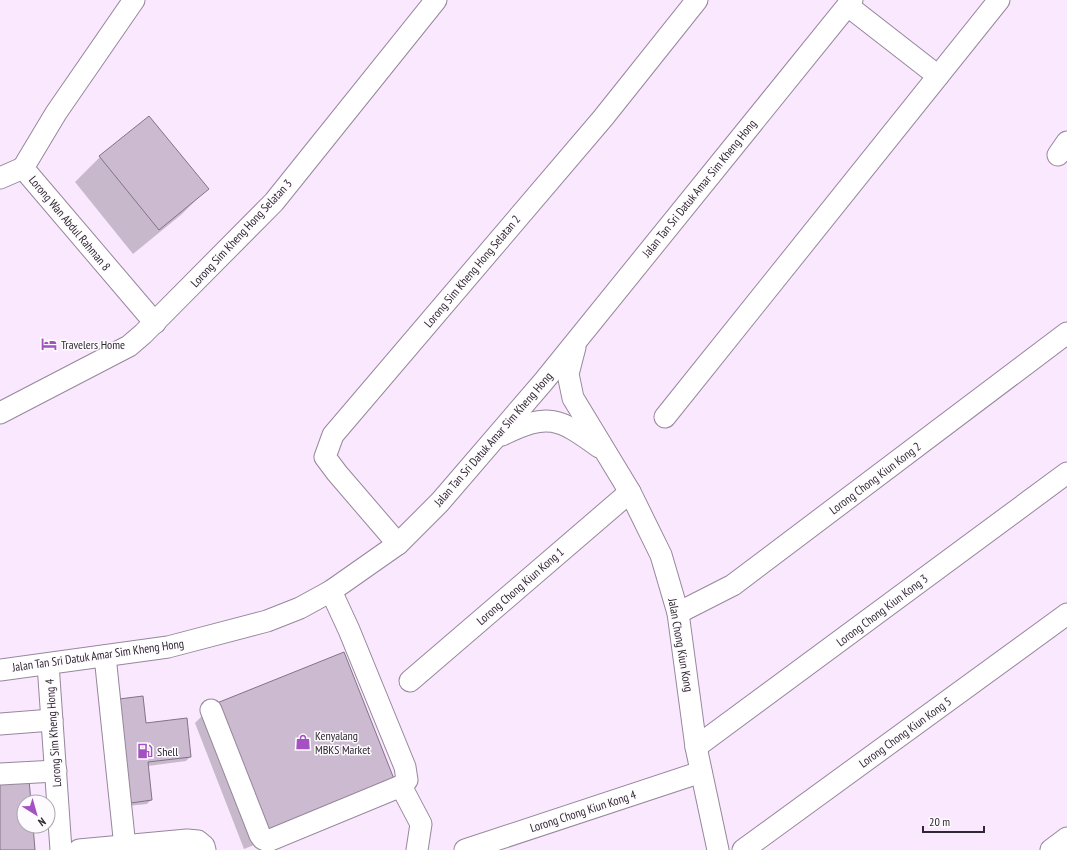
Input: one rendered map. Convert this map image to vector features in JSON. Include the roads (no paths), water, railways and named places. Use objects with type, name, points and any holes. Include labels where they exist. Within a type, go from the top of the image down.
[{"type":"street","name":"Lorong Wan Abdul Rahman 8","points":[[134,0],[56,113],[23,168],[155,323]]},
{"type":"street","name":"Lorong Sim Kheng Hong Selatan 3","points":[[0,414],[129,346],[155,323],[274,202],[436,0]]},
{"type":"street","name":"Lorong Sim Kheng Hong Selatan 2","points":[[398,544],[325,457],[333,435],[603,118],[698,0]]},
{"type":"street","points":[[665,417],[999,0]]},
{"type":"street","points":[[850,3],[938,76]]},
{"type":"street","name":"Jalan Tan Sri Datuk Amar Sim Kheng Hong","points":[[0,670],[168,647],[267,621],[300,608],[331,591],[398,544],[440,502],[544,381],[577,338],[850,3]]},
{"type":"street","points":[[0,178],[23,168]]},
{"type":"street","name":"Lorong Chong Kiun Kong 2","points":[[678,613],[733,585],[1067,333]]},
{"type":"street","name":"Jalan Chong Kiun Kong","points":[[577,338],[568,374],[573,398],[608,453],[630,492],[661,555],[678,613],[696,747],[718,850]]},
{"type":"street","name":"Jalan Chong Kiun Kong","points":[[496,438],[524,424],[548,419],[573,428],[608,453]]},
{"type":"street","name":"Lorong Chong Kiun Kong 3","points":[[696,747],[1067,473]]},
{"type":"street","name":"Lorong Chong Kiun Kong 1","points":[[410,681],[630,492]]},
{"type":"street","points":[[211,710],[260,835],[263,839],[268,841],[401,786],[407,780],[405,767],[349,630],[331,591]]},
{"type":"street","name":"Lorong Chong Kiun Kong 5","points":[[743,850],[1067,614]]},
{"type":"street","points":[[105,656],[124,846]]},
{"type":"street","name":"Lorong Sim Kheng Hong 4","points":[[48,664],[61,850]]},
{"type":"street","points":[[0,724],[52,720]]},
{"type":"street","points":[[0,774],[56,771]]},
{"type":"street","name":"Lorong Chong Kiun Kong 4","points":[[465,850],[701,772]]},
{"type":"street","points":[[401,786],[421,824],[417,850]]},
{"type":"street","points":[[1050,850],[1067,838]]},
{"type":"street","points":[[79,850],[187,840],[198,841],[204,846],[205,850]]},
{"type":"place","name":"Travelers Home","points":[[49,344]]},
{"type":"place","name":"Kenyalang MBKS Market","points":[[303,742]]},
{"type":"place","name":"Shell","points":[[145,751]]}]
